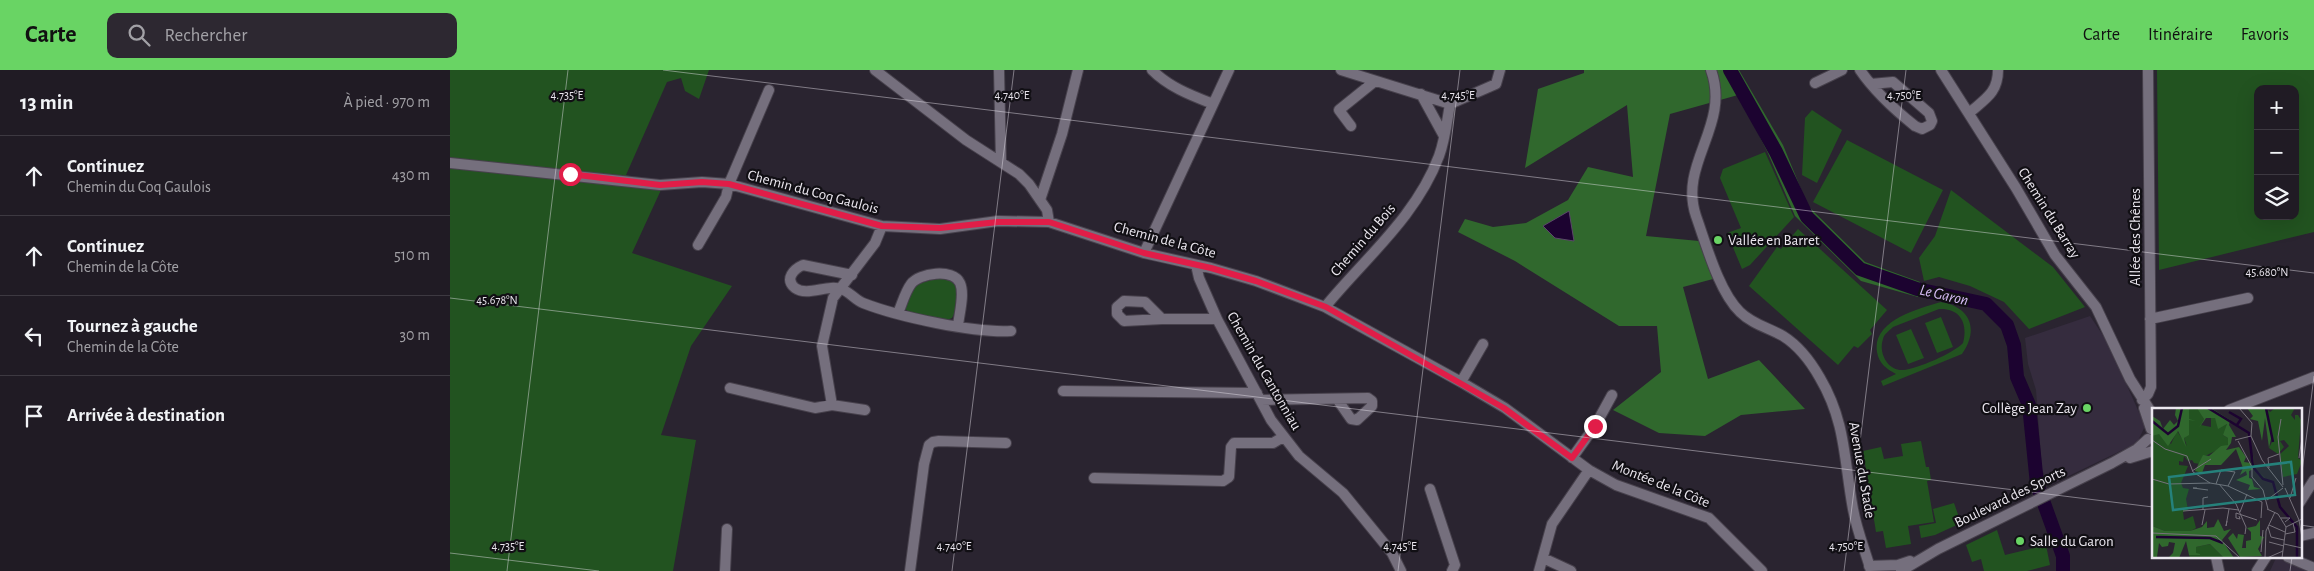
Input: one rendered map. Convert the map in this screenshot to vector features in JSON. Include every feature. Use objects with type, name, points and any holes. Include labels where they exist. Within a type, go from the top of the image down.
[{"type":"street","points":[[875,70],[966,140],[1019,174],[1047,210],[1049,222]]},
{"type":"street","points":[[999,70],[1000,162]]},
{"type":"street","points":[[1040,200],[1062,134],[1078,70]]},
{"type":"street","points":[[1152,70],[1162,81],[1178,90],[1213,104]]},
{"type":"street","points":[[1144,253],[1229,70]]},
{"type":"street","points":[[1341,70],[1364,73],[1374,81],[1450,104],[1496,84],[1500,70]]},
{"type":"street","name":"Avenue du Stade","points":[[1711,70],[1717,106],[1693,177],[1692,195],[1696,214],[1728,296],[1746,318],[1796,346],[1820,378],[1835,407],[1843,432],[1853,510],[1870,568]]},
{"type":"street","points":[[1815,83],[1842,70]]},
{"type":"street","points":[[1860,70],[1871,84],[1915,126],[1922,129],[1930,125],[1932,121],[1929,113],[1893,82],[1871,84]]},
{"type":"street","name":"Chemin du Barray","points":[[1941,70],[2055,256],[2096,308],[2142,400],[2152,414]]},
{"type":"street","points":[[1969,113],[1993,91],[1998,82],[1998,70]]},
{"type":"street","name":"Allée des Chênes","points":[[2142,400],[2148,394],[2151,387],[2148,70]]},
{"type":"street","points":[[1351,126],[1339,110],[1374,81]]},
{"type":"street","points":[[698,245],[726,197],[729,184],[769,90]]},
{"type":"street","points":[[1421,94],[1444,136]]},
{"type":"street","name":"Chemin du Bois","points":[[1326,307],[1351,275],[1377,251],[1414,205],[1439,156],[1450,104]]},
{"type":"street","name":"Chemin du Coq Gaulois","points":[[450,163],[660,185],[702,182],[729,184],[882,226],[940,228],[998,222],[1049,222]]},
{"type":"street","name":"Chemin de la Côte","points":[[1049,222],[1144,253],[1256,281],[1326,307],[1504,408],[1589,470]]},
{"type":"street","points":[[832,404],[822,346],[833,298],[852,276],[875,243],[882,226]]},
{"type":"street","points":[[852,276],[803,265],[796,268],[791,274],[791,281],[795,288],[802,291],[840,288],[862,303],[898,313],[993,332],[1011,331]]},
{"type":"street","name":"Chemin du Cantonniau","points":[[1196,265],[1198,278],[1217,319],[1283,437],[1299,456],[1342,493],[1392,553],[1401,571]]},
{"type":"street","points":[[898,313],[911,283],[923,277],[946,274],[953,276],[959,282],[961,289],[958,326]]},
{"type":"street","points":[[2150,319],[2248,298]]},
{"type":"street","points":[[1162,319],[1217,319]]},
{"type":"street","points":[[1461,382],[1483,344]]},
{"type":"street","points":[[2288,387],[2314,372]]},
{"type":"street","points":[[2234,408],[2314,377]]},
{"type":"street","points":[[730,388],[815,408],[832,404],[865,410]]},
{"type":"street","points":[[1063,391],[1337,399]]},
{"type":"street","points":[[1572,458],[1595,426],[1612,395]]},
{"type":"street","name":"Chemin du Barray","points":[[2142,400],[2151,439]]},
{"type":"street","points":[[1094,478],[1223,481],[1229,477],[1231,447],[1234,443],[1273,443],[1283,437]]},
{"type":"street","name":"Boulevard des Sports","points":[[1870,568],[1898,566],[1920,558],[2056,492],[2112,463],[2151,439]]},
{"type":"street","points":[[910,571],[924,464],[929,445],[940,441],[1006,443]]},
{"type":"street","points":[[1539,571],[1552,524],[1589,470]]},
{"type":"street","name":"Montée de la Côte","points":[[1589,470],[1616,485],[1709,518],[1762,571]]},
{"type":"street","points":[[2302,499],[2314,480]]},
{"type":"street","points":[[1430,489],[1455,565],[1452,571]]},
{"type":"street","points":[[725,571],[727,529]]},
{"type":"street","points":[[1543,558],[1570,571]]},
{"type":"street","name":"Boulevard des Sports","points":[[1901,571],[1920,558]]},
{"type":"street","points":[[2216,558],[2220,571]]},
{"type":"street","points":[[2257,571],[2265,558]]},
{"type":"street","points":[[2290,558],[2314,568]]},
{"type":"shaded area","points":[[1569,211],[1574,241],[1555,238],[1543,226]]},
{"type":"shaded area","name":"Collège Jean Zay","points":[[2090,316],[2108,343],[2145,426],[2137,443],[2050,485],[2042,470],[2036,390],[2028,364],[2025,338]]},
{"type":"shaded area","points":[[2276,558],[2289,560],[2313,571],[2270,571]]},
{"type":"green space","points":[[450,70],[709,70],[699,99],[685,91],[681,78],[667,82],[626,175],[643,180],[666,179],[632,253],[732,286],[691,346],[661,435],[696,440],[673,571],[450,571]]},
{"type":"green space","points":[[1584,70],[1739,70],[1783,145],[1808,206],[1865,262],[1920,282],[1918,297],[1861,281],[1795,216],[1767,151],[1738,95],[1670,114],[1646,236],[1699,241],[1713,279],[1683,287],[1708,379],[1759,360],[1805,409],[1741,415],[1705,436],[1659,433],[1613,410],[1661,372],[1657,326],[1619,326],[1515,261],[1458,232],[1465,219],[1493,227],[1526,223],[1568,200],[1588,167],[1633,177],[1627,105],[1525,168],[1538,89],[1584,73]]},
{"type":"green space","points":[[2157,70],[2314,70],[2314,232],[2159,270]]},
{"type":"green space","points":[[1812,110],[1842,130],[1817,183],[1802,175],[1805,118]]},
{"type":"green space","points":[[1847,140],[1943,190],[1911,253],[1813,202]]},
{"type":"green space","points":[[1765,152],[1794,217],[1750,265],[1742,269],[1727,233],[1741,228],[1720,178],[1723,169]]},
{"type":"green space","points":[[1951,190],[2053,267],[2085,307],[2029,329],[2004,302],[1970,286],[1939,277],[1924,281],[1919,258],[1935,236]]},
{"type":"green space","points":[[1798,229],[1887,310],[1870,330],[1872,334],[1858,348],[1854,346],[1838,365],[1749,286],[1777,247],[1781,249]]},
{"type":"green space","points":[[944,278],[951,279],[957,292],[957,304],[952,318],[947,320],[909,312],[905,309],[910,294],[918,285]]},
{"type":"green space","points":[[1941,302],[1959,309],[1965,314],[1971,328],[1967,345],[1962,354],[1883,386],[1881,381],[1896,374],[1884,366],[1878,356],[1877,341],[1882,332],[1898,318]],"holes":[[[1939,309],[1947,309],[1958,314],[1961,318],[1964,330],[1963,343],[1944,356],[1917,367],[1903,370],[1893,368],[1883,355],[1882,344],[1884,336],[1893,327]]]},
{"type":"green space","points":[[1941,317],[1953,347],[1937,353],[1925,323]]},
{"type":"green space","points":[[1911,329],[1924,358],[1908,364],[1896,335]]},
{"type":"green space","points":[[1921,441],[1926,467],[1929,467],[1931,480],[1927,481],[1934,522],[1908,526],[1911,544],[1886,548],[1883,531],[1876,532],[1863,451],[1881,447],[1884,459],[1903,456],[1901,444]]},
{"type":"green space","points":[[1954,503],[1961,523],[1935,535],[1921,538],[1919,526],[1936,523],[1933,509]]},
{"type":"green space","points":[[1997,530],[2005,555],[2046,545],[2050,565],[2027,571],[1984,571],[1981,559],[1972,562],[1966,545]]},
{"type":"waterway","name":"Le Garon","points":[[1730,70],[1776,152],[1807,217],[1860,269],[1917,289],[1986,304],[2007,325],[2014,345],[2017,377],[2029,405],[2037,484],[2063,556],[2063,571]]},
{"type":"place","name":"Vallée en Barret","points":[[1718,240]]},
{"type":"place","name":"Collège Jean Zay","points":[[2087,408]]},
{"type":"place","name":"Salle du Garon","points":[[2020,541]]},
{"type":"route","points":[[570,174],[660,185],[702,182],[729,184],[882,226],[913,229],[998,222],[1049,222],[1144,253],[1211,268],[1256,281],[1326,307],[1504,408],[1572,458],[1595,426]]}]
